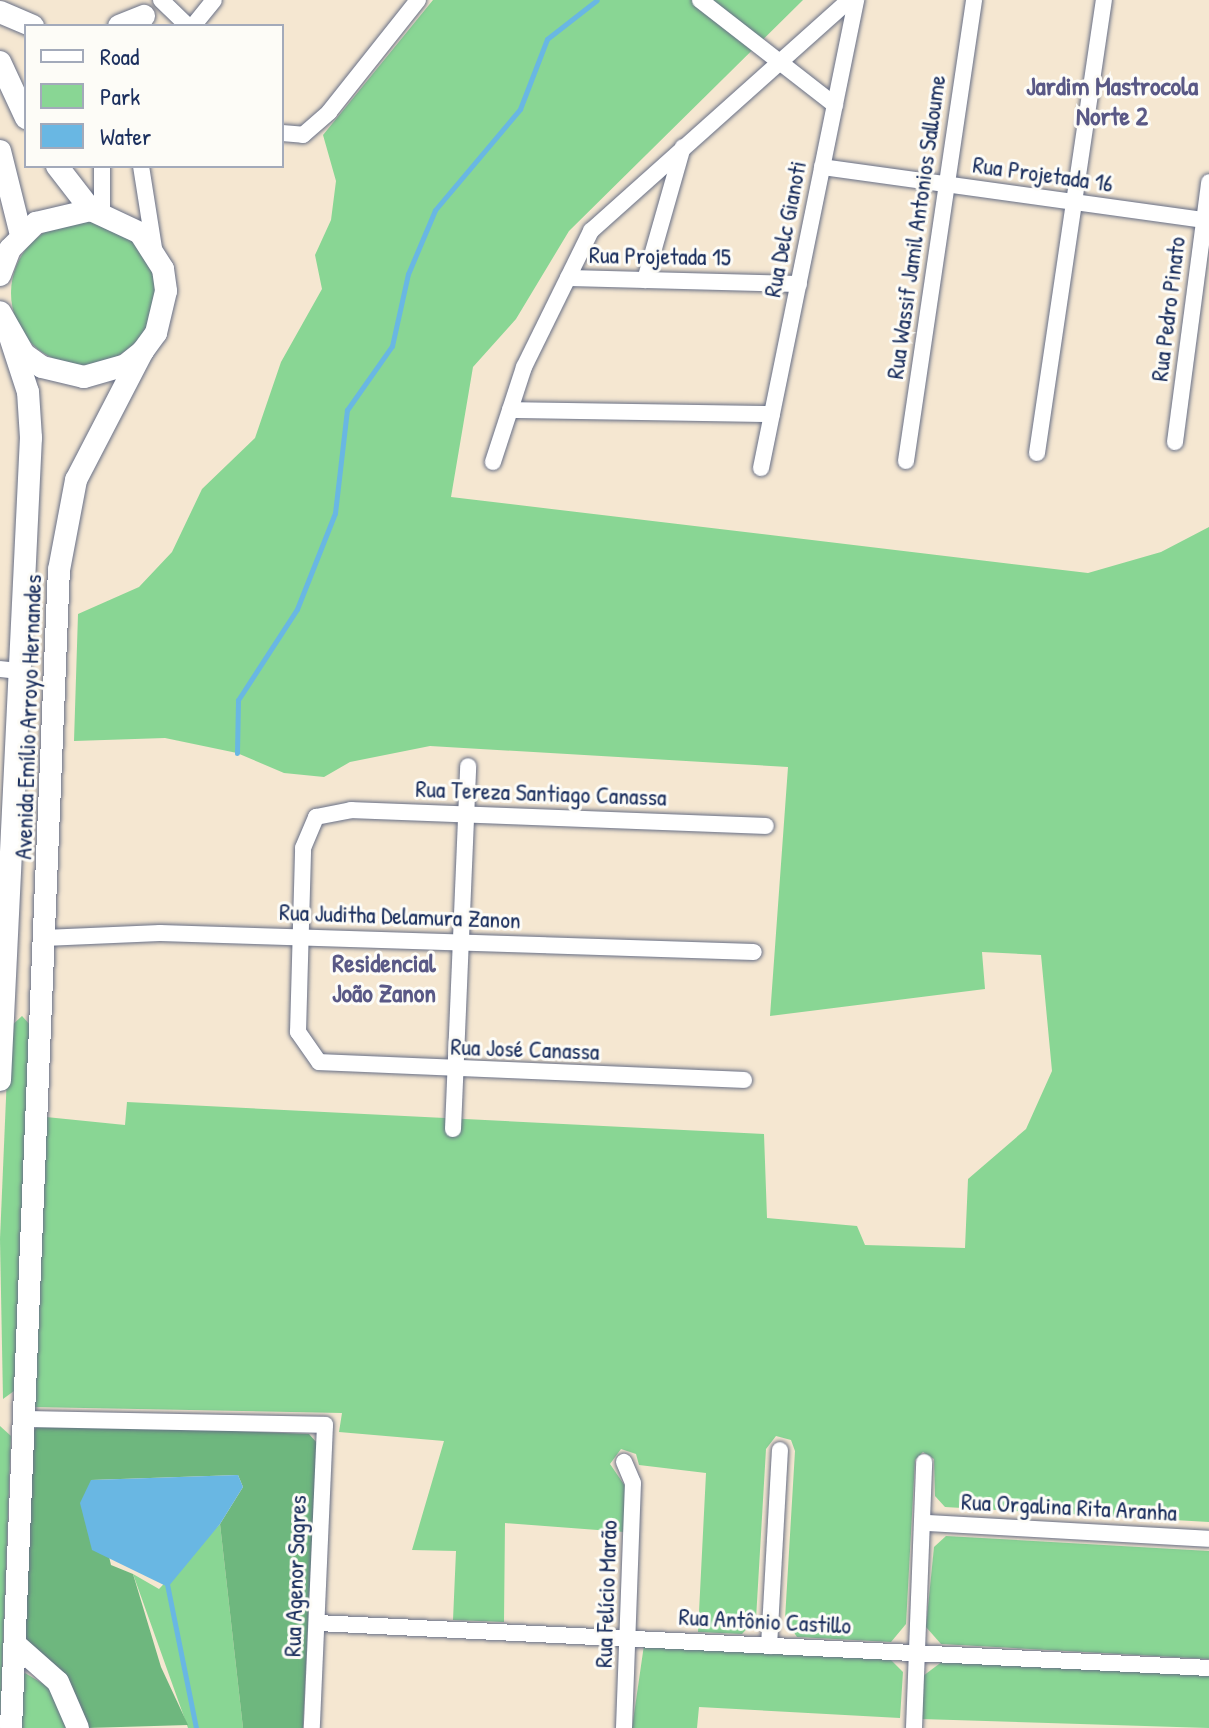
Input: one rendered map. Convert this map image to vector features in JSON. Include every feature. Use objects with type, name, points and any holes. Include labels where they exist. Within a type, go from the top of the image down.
[{"type":"main road","points":[[123,24],[150,10]]},
{"type":"main road","points":[[0,12],[28,24]]},
{"type":"main road","points":[[0,62],[24,114]]},
{"type":"main road","points":[[0,151],[21,235]]},
{"type":"main road","points":[[59,168],[96,211],[140,233],[154,249]]},
{"type":"main road","points":[[1,269],[21,235],[53,214],[96,211]]},
{"type":"main road","name":"Avenida Emílio Arroyo Hernandes","points":[[11,1728],[15,1644],[11,1418],[41,1006],[61,555],[76,480],[165,302],[154,249]]},
{"type":"main road","name":"Avenida Emílio Arroyo Hernandes","points":[[0,312],[31,415],[10,670],[0,1080]]},
{"type":"main road","points":[[10,337],[42,367],[73,376],[106,374],[143,351]]},
{"type":"main road","points":[[10,670],[55,672]]},
{"type":"main road","points":[[2,1009],[41,1006]]},
{"type":"main road","points":[[15,1644],[58,1682],[78,1728]]},
{"type":"street","points":[[193,24],[214,0]]},
{"type":"street","points":[[284,133],[303,135],[418,0]]},
{"type":"street","points":[[700,0],[835,105]]},
{"type":"street","points":[[493,462],[510,410],[591,231],[776,59],[849,0]]},
{"type":"street","name":"Rua Delc Gianoti","points":[[761,468],[856,0]]},
{"type":"street","name":"Rua Wassif Jamil Antonios Salloume","points":[[906,461],[974,0]]},
{"type":"street","points":[[1037,453],[1070,202],[1104,0]]},
{"type":"street","points":[[150,10],[186,24]]},
{"type":"street","points":[[645,280],[683,145]]},
{"type":"street","name":"Rua Projetada 16","points":[[822,167],[1206,221]]},
{"type":"street","points":[[96,211],[102,168]]},
{"type":"street","points":[[141,168],[154,249]]},
{"type":"street","name":"Rua Pedro Pinato","points":[[1175,442],[1209,182]]},
{"type":"street","name":"Rua Projetada 15","points":[[568,278],[799,284]]},
{"type":"street","points":[[510,410],[772,414]]},
{"type":"street","points":[[453,1129],[468,766]]},
{"type":"street","name":"Rua Tereza Santiago Canassa","points":[[300,937],[303,848],[316,817],[351,810],[766,826]]},
{"type":"street","name":"Rua Juditha Delamura Zanon","points":[[44,938],[300,937],[754,952]]},
{"type":"street","name":"Rua José Canassa","points":[[300,937],[298,1032],[308,1054],[338,1066],[744,1080]]},
{"type":"street","name":"Rua Agenor Sagres","points":[[11,1418],[325,1425],[312,1728]]},
{"type":"street","points":[[769,1646],[780,1450]]},
{"type":"street","name":"Rua Felício Marão","points":[[624,1462],[633,1483],[630,1637],[624,1728]]},
{"type":"street","points":[[914,1728],[927,1523],[924,1462]]},
{"type":"street","name":"Rua Orgalina Rita Aranha","points":[[927,1523],[1209,1539]]},
{"type":"street","name":"Rua Antônio Castillo","points":[[318,1623],[1209,1668]]},
{"type":"green space","points":[[433,0],[803,0],[569,231],[516,319],[473,367],[451,497],[1088,573],[1161,552],[1209,527],[1209,1522],[945,1507],[935,1496],[934,1459],[923,1452],[915,1460],[906,1624],[891,1642],[797,1637],[785,1619],[795,1451],[791,1440],[776,1436],[766,1449],[756,1619],[742,1634],[698,1632],[706,1473],[639,1465],[636,1454],[621,1449],[610,1464],[625,1486],[624,1532],[505,1523],[504,1622],[453,1620],[456,1551],[412,1550],[444,1441],[339,1432],[342,1413],[32,1407],[46,1117],[125,1125],[127,1102],[764,1134],[767,1218],[857,1226],[865,1245],[965,1248],[968,1179],[1026,1129],[1052,1071],[1041,955],[982,952],[985,989],[770,1016],[788,767],[430,746],[350,762],[324,777],[284,773],[237,753],[165,738],[74,741],[78,614],[139,587],[172,552],[202,489],[255,438],[281,362],[322,289],[315,255],[331,220],[336,181],[323,135]]},
{"type":"green space","points":[[83,221],[110,227],[134,242],[149,266],[155,293],[149,320],[134,344],[110,359],[83,365],[56,359],[32,344],[17,320],[11,293],[17,266],[32,242],[56,227]]},
{"type":"green space","points":[[22,1016],[32,1027],[14,1391],[3,1399],[0,1239],[9,1028]]},
{"type":"green space","points":[[39,1423],[309,1434],[317,1443],[303,1728],[243,1728],[220,1524],[243,1487],[238,1475],[91,1480],[111,1565],[133,1574],[161,1667],[188,1725],[87,1728],[65,1675],[19,1639],[31,1435]]},
{"type":"green space","points":[[0,1426],[11,1436],[0,1725]]},
{"type":"green space","points":[[220,1524],[243,1728],[188,1728],[133,1574],[159,1589]]},
{"type":"green space","points":[[946,1536],[1209,1551],[1209,1659],[941,1644],[926,1627],[934,1547]]},
{"type":"green space","points":[[644,1645],[889,1658],[903,1672],[900,1718],[699,1707],[697,1728],[632,1728]]},
{"type":"green space","points":[[943,1661],[1209,1675],[1209,1728],[921,1719],[923,1676]]},
{"type":"green space","points":[[25,1673],[52,1689],[68,1728],[16,1728],[18,1680]]},
{"type":"water","points":[[238,1475],[243,1487],[220,1524],[168,1587],[92,1550],[80,1503],[91,1480]]},
{"type":"waterway","points":[[237,753],[238,700],[297,609],[335,513],[347,410],[392,346],[408,274],[435,210],[520,109],[547,39],[597,0]]},
{"type":"waterway","points":[[167,1584],[196,1728]]},
{"type":"district","name":"Jardim Mastrocola Norte 2","points":[[1112,101]]},
{"type":"district","name":"Residencial João Zanon","points":[[384,978]]}]
